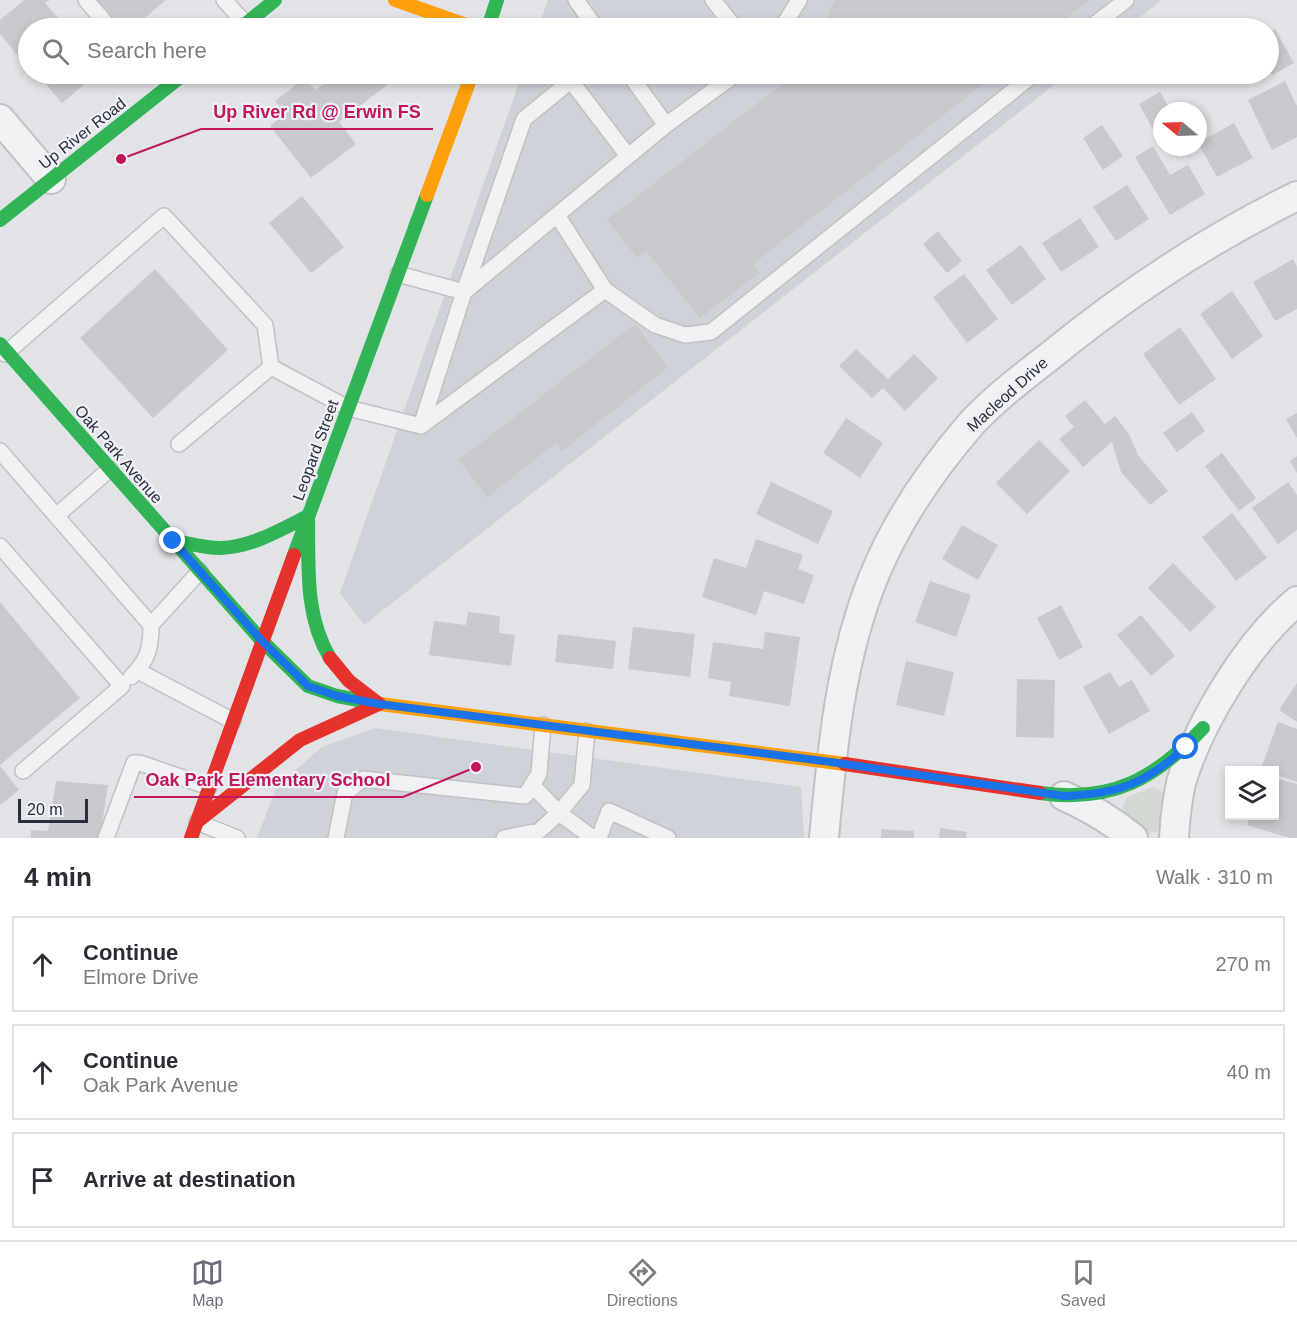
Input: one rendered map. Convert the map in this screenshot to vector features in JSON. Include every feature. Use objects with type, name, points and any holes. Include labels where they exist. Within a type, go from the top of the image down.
[{"type":"street","points":[[395,0],[446,18]]},
{"type":"street","points":[[491,18],[497,0]]},
{"type":"street","points":[[254,18],[275,2]]},
{"type":"street","name":"Up River Road","points":[[0,220],[51,179],[158,84]]},
{"type":"street","name":"Leopard Street","points":[[191,838],[468,84]]},
{"type":"street","points":[[0,118],[51,179]]},
{"type":"street","name":"Macleod Drive","points":[[824,838],[839,704],[854,636],[874,576],[904,517],[937,465],[973,422],[1019,380],[1095,319],[1176,263],[1297,196]]},
{"type":"street","name":"Oak Park Avenue","points":[[2,351],[262,641],[308,686],[337,696],[379,704],[831,762],[1064,796],[1094,795],[1119,789],[1144,779],[1166,765],[1203,728]]},
{"type":"street","points":[[173,541],[218,548],[245,545],[260,541],[308,516],[311,614],[319,641],[349,681],[379,704],[300,740],[197,822]]},
{"type":"street","points":[[1174,838],[1181,784],[1203,728],[1240,664],[1278,617],[1297,602]]},
{"type":"street","points":[[1064,796],[1089,807],[1112,821],[1133,838]]},
{"type":"lane","points":[[86,0],[101,18]]},
{"type":"lane","points":[[224,0],[237,18]]},
{"type":"lane","points":[[576,0],[589,18]]},
{"type":"lane","points":[[713,0],[727,18]]},
{"type":"lane","points":[[788,18],[799,0]]},
{"type":"lane","points":[[1103,18],[1126,0]]},
{"type":"lane","points":[[421,426],[464,292],[524,119],[561,84]]},
{"type":"lane","points":[[575,84],[628,156]]},
{"type":"lane","points":[[636,84],[666,125]]},
{"type":"lane","points":[[464,292],[666,125],[722,84]]},
{"type":"lane","points":[[557,215],[605,290],[655,325],[685,335],[711,332],[1021,84]]},
{"type":"lane","points":[[2,351],[164,216],[264,325],[271,367]]},
{"type":"lane","points":[[398,274],[464,292]]},
{"type":"lane","points":[[421,426],[605,290]]},
{"type":"lane","points":[[271,367],[348,408],[421,426]]},
{"type":"lane","points":[[179,444],[271,367]]},
{"type":"lane","points":[[0,452],[152,625]]},
{"type":"lane","points":[[56,516],[110,469]]},
{"type":"lane","points":[[0,546],[122,686]]},
{"type":"lane","points":[[23,771],[138,671],[150,650],[152,625],[201,572]]},
{"type":"lane","points":[[138,671],[233,721]]},
{"type":"lane","points":[[337,838],[345,793],[363,779],[525,796],[539,774],[543,725]]},
{"type":"lane","points":[[504,838],[539,831],[559,813],[582,784],[587,730]]},
{"type":"lane","points":[[106,838],[134,764],[140,763],[209,787]]},
{"type":"lane","points":[[533,786],[559,813],[593,838]]},
{"type":"lane","points":[[598,838],[609,811],[668,838]]},
{"type":"lane","points":[[197,822],[237,838]]},
{"type":"shaded area","points":[[548,0],[1162,0],[1139,18],[542,18]]},
{"type":"shaded area","points":[[518,84],[1055,84],[364,625],[340,593]]},
{"type":"shaded area","points":[[375,728],[801,787],[804,838],[257,838],[277,786],[322,747]]},
{"type":"shaded area","points":[[1153,787],[1161,791],[1168,799],[1164,826],[1155,832],[1145,833],[1124,814],[1123,806],[1127,797]]},
{"type":"building","points":[[24,0],[49,0],[45,3],[58,18],[18,18],[18,56],[0,34],[0,20]]},
{"type":"building","points":[[94,0],[166,0],[145,18],[110,18]]},
{"type":"building","points":[[835,0],[1090,0],[1066,18],[827,18]]},
{"type":"building","points":[[1279,36],[1294,63],[1279,71]]},
{"type":"building","points":[[1285,81],[1297,106],[1297,137],[1272,150],[1248,100]]},
{"type":"building","points":[[46,84],[85,84],[62,103]]},
{"type":"building","points":[[297,84],[310,84],[315,90],[323,84],[388,84],[339,122],[356,144],[311,178],[270,126],[285,114],[275,101]]},
{"type":"building","points":[[782,84],[983,84],[753,264],[759,273],[700,318],[646,251],[637,258],[607,220]]},
{"type":"building","points":[[1160,92],[1166,102],[1153,102],[1153,130],[1139,104]]},
{"type":"building","points":[[1234,123],[1253,158],[1217,177],[1205,156],[1207,138]]},
{"type":"building","points":[[1102,125],[1123,156],[1103,170],[1083,138]]},
{"type":"building","points":[[1153,146],[1153,156],[1159,156],[1170,175],[1188,165],[1205,194],[1170,215],[1135,157]]},
{"type":"building","points":[[1127,185],[1149,219],[1116,241],[1093,207]]},
{"type":"building","points":[[302,196],[344,247],[311,273],[269,223]]},
{"type":"building","points":[[1080,218],[1099,247],[1061,272],[1042,243]]},
{"type":"building","points":[[938,231],[962,261],[947,273],[923,244]]},
{"type":"building","points":[[1021,245],[1046,279],[1012,305],[986,270]]},
{"type":"building","points":[[1293,259],[1297,267],[1297,309],[1275,321],[1253,282]]},
{"type":"building","points":[[155,269],[228,350],[153,418],[80,338]]},
{"type":"building","points":[[964,274],[998,319],[967,343],[933,297]]},
{"type":"building","points":[[1232,291],[1263,336],[1232,359],[1200,314]]},
{"type":"building","points":[[635,324],[668,367],[562,451],[556,443],[487,497],[459,460]]},
{"type":"building","points":[[1180,327],[1216,379],[1179,405],[1143,354]]},
{"type":"building","points":[[856,349],[888,379],[914,354],[938,378],[905,411],[883,388],[872,398],[839,366]]},
{"type":"building","points":[[1085,400],[1105,424],[1115,416],[1129,434],[1138,455],[1168,491],[1150,505],[1121,472],[1112,442],[1083,467],[1059,439],[1074,427],[1065,416]]},
{"type":"building","points":[[1192,412],[1205,431],[1177,452],[1163,433]]},
{"type":"building","points":[[1297,413],[1297,438],[1286,419]]},
{"type":"building","points":[[846,418],[883,443],[860,478],[823,453]]},
{"type":"building","points":[[1039,440],[1070,471],[1027,514],[996,483]]},
{"type":"building","points":[[1222,453],[1256,498],[1239,511],[1205,466]]},
{"type":"building","points":[[1297,456],[1297,473],[1290,461]]},
{"type":"building","points":[[771,482],[833,511],[818,544],[756,514]]},
{"type":"building","points":[[1288,482],[1297,495],[1297,530],[1278,544],[1252,508]]},
{"type":"building","points":[[1232,513],[1267,558],[1236,581],[1202,537]]},
{"type":"building","points":[[962,525],[998,545],[978,580],[942,559]]},
{"type":"building","points":[[756,539],[803,555],[798,569],[814,575],[804,604],[764,591],[756,615],[702,597],[714,558],[746,568]]},
{"type":"building","points":[[1173,563],[1216,607],[1190,632],[1148,588]]},
{"type":"building","points":[[930,581],[971,595],[956,637],[915,622]]},
{"type":"building","points":[[0,602],[80,698],[0,765]]},
{"type":"building","points":[[1061,605],[1083,647],[1059,660],[1037,618]]},
{"type":"building","points":[[468,612],[500,616],[499,633],[515,635],[511,666],[429,655],[434,621],[466,625]]},
{"type":"building","points":[[1141,615],[1175,656],[1151,676],[1117,635]]},
{"type":"building","points":[[633,627],[695,634],[690,677],[628,669]]},
{"type":"building","points":[[765,632],[800,637],[790,706],[729,696],[731,682],[708,678],[713,642],[763,649]]},
{"type":"building","points":[[558,634],[616,641],[613,669],[555,662]]},
{"type":"building","points":[[906,661],[954,672],[944,716],[896,705]]},
{"type":"building","points":[[1110,672],[1119,687],[1132,680],[1150,711],[1109,734],[1083,687]]},
{"type":"building","points":[[1017,679],[1055,680],[1054,738],[1016,737]]},
{"type":"building","points":[[1297,683],[1297,722],[1279,710]]},
{"type":"building","points":[[1278,722],[1297,729],[1297,782],[1279,776],[1279,766],[1262,766]]},
{"type":"building","points":[[0,766],[19,790],[0,805]]},
{"type":"building","points":[[1279,779],[1297,784],[1297,838],[1247,825],[1249,820],[1279,820]]},
{"type":"building","points":[[56,781],[108,785],[100,838],[31,838],[31,830],[48,831]]},
{"type":"building","points":[[940,828],[967,832],[966,838],[939,838]]},
{"type":"building","points":[[881,829],[914,831],[914,838],[881,838]]},
{"type":"traffic: fast","points":[[253,18],[275,0]]},
{"type":"traffic: fast","points":[[491,18],[497,0]]},
{"type":"traffic: fast","points":[[0,220],[171,84]]},
{"type":"traffic: fast","points":[[294,555],[427,195]]},
{"type":"traffic: fast","points":[[0,344],[262,641],[308,686],[337,696],[380,704]]},
{"type":"traffic: fast","points":[[173,541],[220,548],[243,545],[308,516],[312,607],[316,625],[330,658]]},
{"type":"traffic: fast","points":[[1040,793],[1089,794],[1111,790],[1130,783],[1149,774],[1167,761],[1203,728]]},
{"type":"traffic: slow","points":[[395,0],[446,18]]},
{"type":"traffic: slow","points":[[427,195],[468,84]]},
{"type":"traffic: slow","points":[[380,704],[845,764]]},
{"type":"traffic: jam","points":[[191,838],[294,555]]},
{"type":"traffic: jam","points":[[198,821],[300,740],[379,704],[349,681],[330,658]]},
{"type":"traffic: jam","points":[[845,764],[1040,793]]},
{"type":"place","name":"Up River Rd @ Erwin FS","points":[[121,159]]},
{"type":"place","name":"Oak Park Elementary School","points":[[476,767]]},
{"type":"route","points":[[173,541],[262,641],[308,686],[337,696],[379,704],[831,762],[1064,796],[1094,795],[1119,789],[1144,779],[1166,765],[1186,747]]}]
